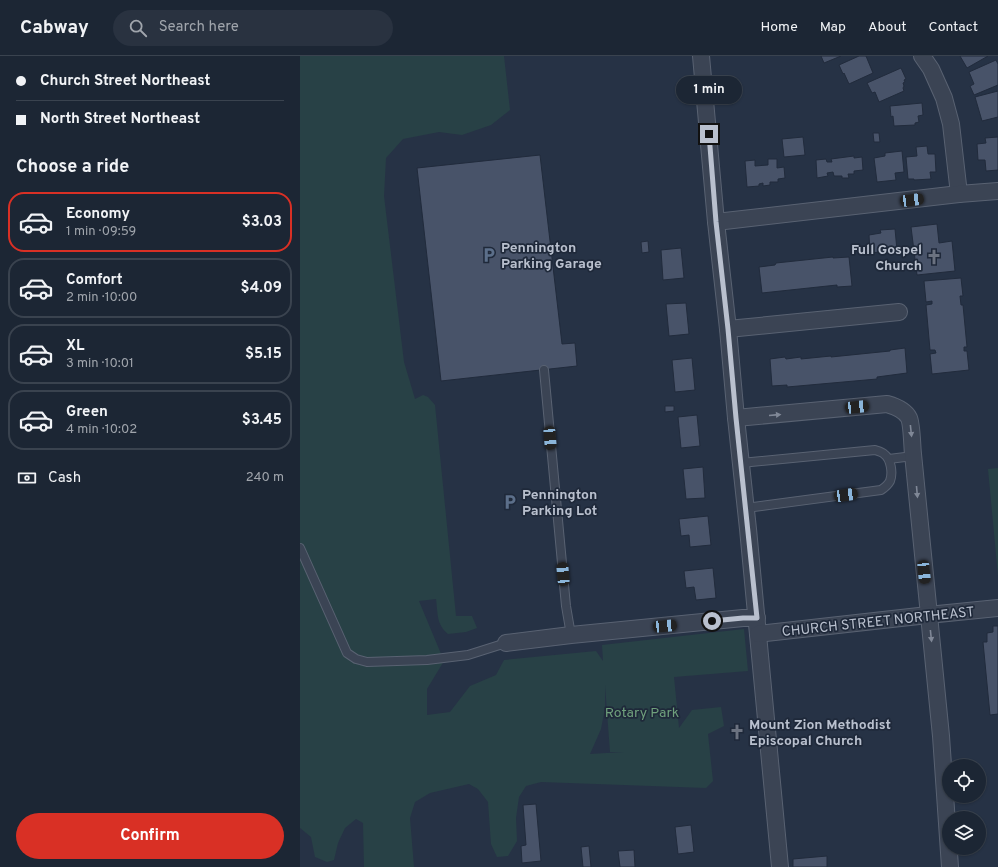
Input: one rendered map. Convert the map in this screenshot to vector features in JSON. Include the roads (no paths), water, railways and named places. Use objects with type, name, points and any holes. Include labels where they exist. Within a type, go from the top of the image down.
[{"type":"street","points":[[701,56],[716,222],[758,626],[780,867]]},
{"type":"street","points":[[922,56],[931,69],[944,98],[951,124],[959,194]]},
{"type":"street","points":[[716,222],[959,194],[998,191]]},
{"type":"street","points":[[728,329],[899,312]]},
{"type":"street","points":[[736,418],[887,404],[903,411],[908,417],[941,736],[950,867]]},
{"type":"street","name":"CHURCH STREET NORTHEAST","points":[[506,643],[735,619],[758,626],[928,615],[998,608]]},
{"type":"lane","points":[[544,370],[566,606],[571,635]]},
{"type":"lane","points":[[741,463],[875,450],[884,453],[889,459],[891,473],[890,480],[881,490],[746,508]]},
{"type":"lane","points":[[889,459],[913,456]]},
{"type":"lane","points":[[300,548],[348,653],[356,659],[367,662],[427,660],[468,655],[506,643]]},
{"type":"place","name":"Pennington Parking Garage","points":[[489,255]]},
{"type":"place","name":"Full Gospel Church","points":[[934,257]]},
{"type":"place","name":"Pennington Parking Lot","points":[[510,502]]},
{"type":"place","name":"Mount Zion Methodist Episcopal Church","points":[[737,732]]},
{"type":"park label","name":"Rotary Park","points":[[642,712]]}]
